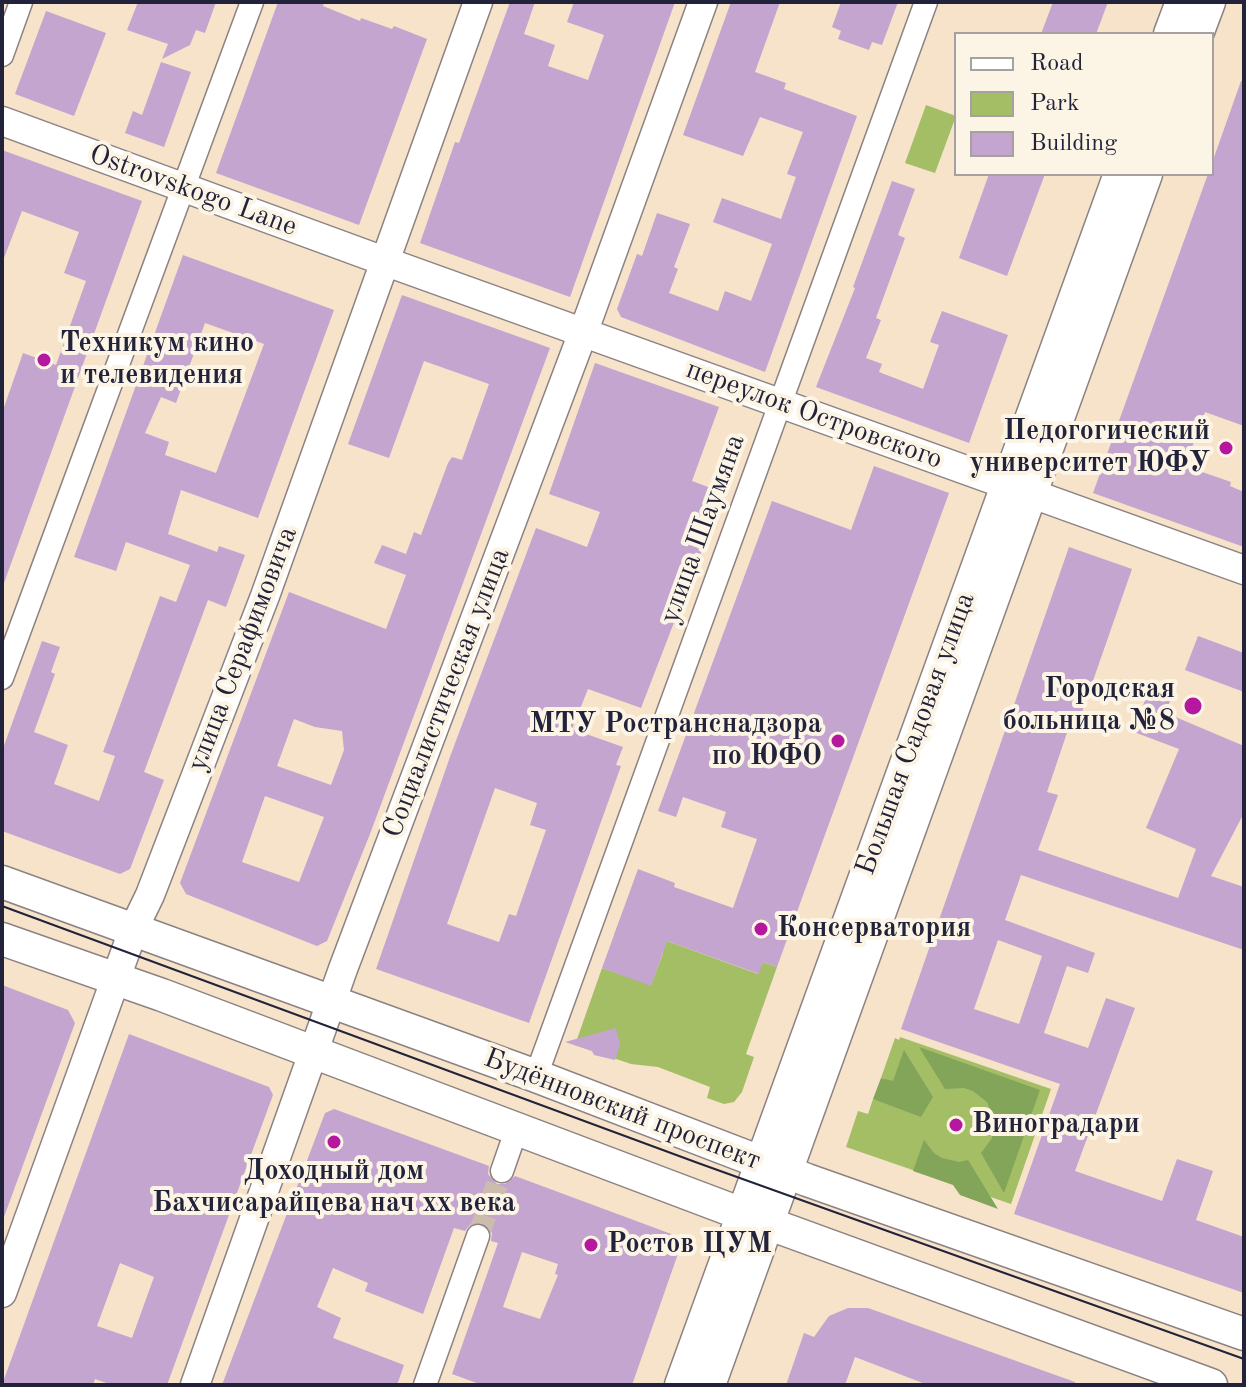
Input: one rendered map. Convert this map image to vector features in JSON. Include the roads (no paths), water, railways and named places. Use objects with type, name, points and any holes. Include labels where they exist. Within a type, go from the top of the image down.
[{"type":"main road","points":[[1171,32],[1182,2]]},
{"type":"main road","points":[[1198,32],[1209,2]]},
{"type":"main road","name":"Большая Садовая улица","points":[[681,1385],[773,1167],[1019,488],[1119,176]]},
{"type":"main road","name":"Большая Садовая улица","points":[[1019,488],[1145,176]]},
{"type":"main road","name":"Будённовский проспект","points":[[2,882],[536,1076],[773,1167],[1244,1334]]},
{"type":"main road","name":"Будённовский проспект","points":[[2,939],[1211,1385]]},
{"type":"main road","name":"Большая Садовая улица","points":[[709,1385],[754,1218]]},
{"type":"street","points":[[2,55],[21,2]]},
{"type":"street","points":[[2,678],[252,2]]},
{"type":"street","name":"улица Серафимовича","points":[[2,1293],[134,928],[150,895],[265,596],[478,2]]},
{"type":"street","name":"Социалистическая улица","points":[[195,1385],[313,1054],[583,333],[703,2]]},
{"type":"street","name":"улица Шаумяна","points":[[536,1076],[926,2]]},
{"type":"street","name":"Ostrovskogo Lane","points":[[2,121],[384,261]]},
{"type":"street","name":"переулок Островского","points":[[384,261],[1244,570]]},
{"type":"street","points":[[502,1171],[517,1128]]},
{"type":"street","points":[[425,1385],[478,1236]]},
{"type":"tunnel","points":[[478,1236],[502,1171]]},
{"type":"tram line","points":[[2,906],[698,1163],[1244,1359]]},
{"type":"place","name":"Техникум кино и телевидения","points":[[44,360]]},
{"type":"place","name":"Педогогический университет ЮФУ","points":[[1226,448]]},
{"type":"place","name":"Городская больница №8","points":[[1193,706]]},
{"type":"place","name":"МТУ Ространснадзора по ЮФО","points":[[838,741]]},
{"type":"place","name":"Консерватория","points":[[761,929]]},
{"type":"place","name":"Виноградари","points":[[956,1125]]},
{"type":"place","name":"Доходный дом Бахчисарайцева нач xx века","points":[[334,1142]]},
{"type":"place","name":"Ростов ЦУМ","points":[[591,1245]]}]
